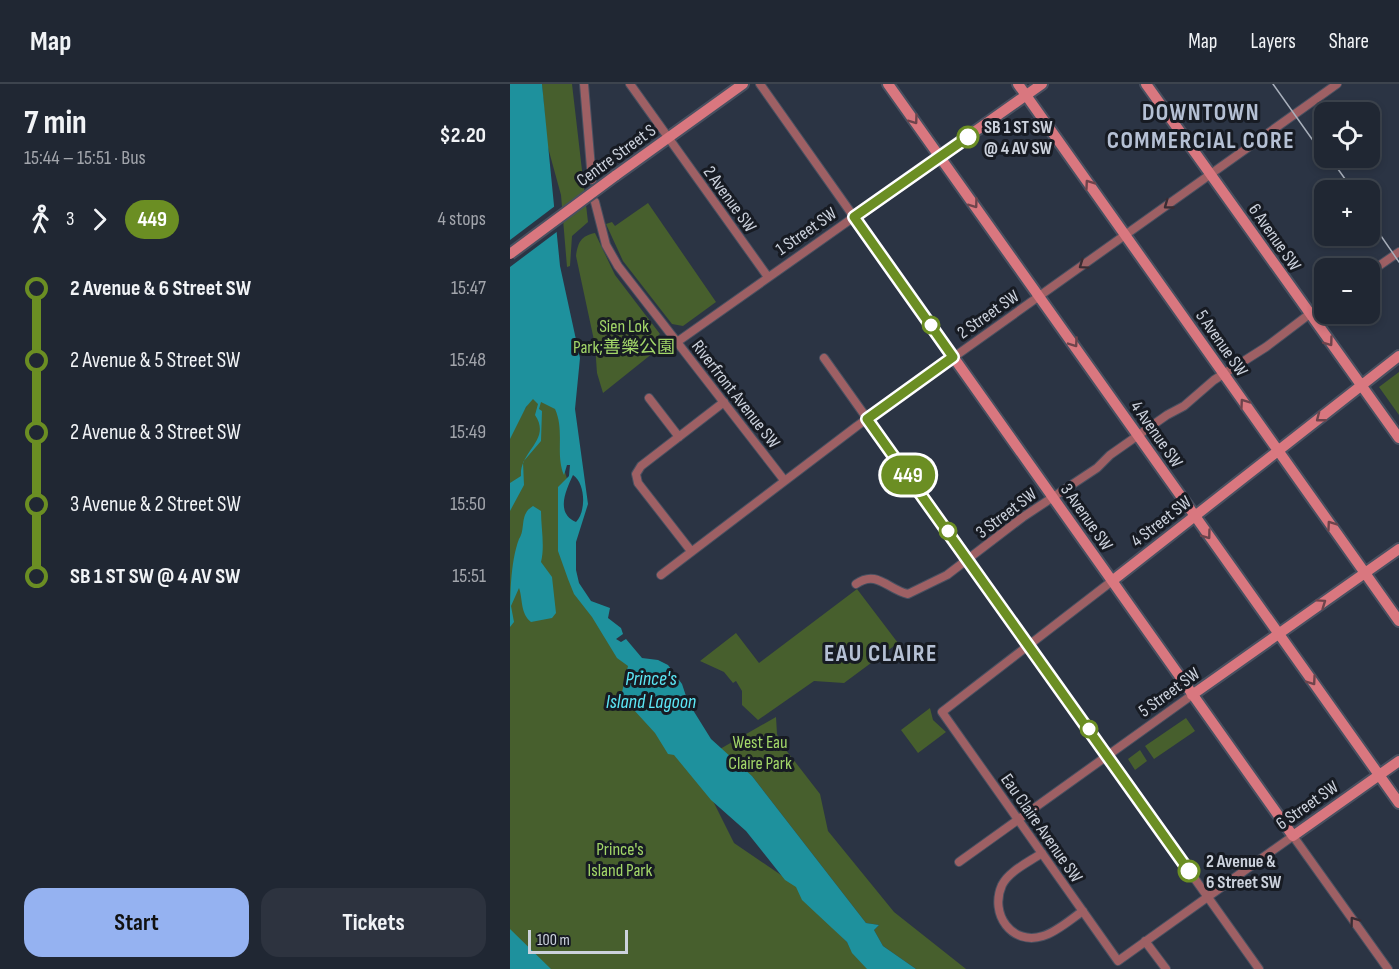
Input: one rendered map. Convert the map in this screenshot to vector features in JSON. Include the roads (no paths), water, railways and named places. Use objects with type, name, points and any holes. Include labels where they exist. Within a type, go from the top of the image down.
[{"type":"main road","name":"Centre Street S","points":[[510,254],[743,84]]},
{"type":"main road","name":"4 Avenue SW","points":[[888,84],[1399,803]]},
{"type":"main road","name":"5 Avenue SW","points":[[1018,84],[1399,621]]},
{"type":"main road","name":"1 Street SW","points":[[854,217],[1042,84]]},
{"type":"main road","name":"6 Avenue SW","points":[[1146,84],[1399,438]]},
{"type":"main road","name":"3 Avenue SW","points":[[854,217],[1293,836]]},
{"type":"main road","name":"4 Street SW","points":[[1112,581],[1399,356]]},
{"type":"main road","name":"5 Street SW","points":[[1192,695],[1399,549]]},
{"type":"main road","name":"6 Street SW","points":[[1293,836],[1399,761]]},
{"type":"street","points":[[584,84],[592,180]]},
{"type":"street","name":"2 Avenue SW","points":[[630,84],[768,277]]},
{"type":"street","name":"3 Avenue SW","points":[[760,84],[854,217]]},
{"type":"street","name":"2 Street SW","points":[[661,574],[867,419],[1337,84]]},
{"type":"street","name":"Riverfront Avenue SW","points":[[595,202],[606,245],[618,266],[784,480]]},
{"type":"street","name":"1 Street SW","points":[[677,342],[854,217]]},
{"type":"street","points":[[1380,265],[1399,252]]},
{"type":"street","name":"3 Street SW","points":[[856,584],[865,578],[875,578],[908,594],[947,575],[1138,435],[1184,406],[1223,373],[1266,346],[1314,310]]},
{"type":"street","points":[[824,358],[1259,969]]},
{"type":"street","points":[[649,398],[678,436]]},
{"type":"street","points":[[691,551],[636,477],[641,466],[723,402]]},
{"type":"street","name":"4 Street SW","points":[[942,712],[1112,581]]},
{"type":"street","name":"5 Street SW","points":[[959,862],[1192,695]]},
{"type":"street","name":"Eau Claire Avenue SW","points":[[942,712],[1118,961]]},
{"type":"street","name":"3 Avenue SW","points":[[1293,836],[1389,969]]},
{"type":"street","name":"6 Street SW","points":[[1118,961],[1293,836]]},
{"type":"street","points":[[1042,853],[1008,876],[1002,886],[998,912],[1003,922],[1010,931],[1036,938],[1046,936],[1083,910]]},
{"type":"street","points":[[1145,941],[1166,969]]},
{"type":"water","name":"Prince's Island Lagoon","points":[[510,84],[542,84],[560,266],[580,358],[575,409],[588,504],[576,542],[576,570],[579,583],[591,601],[610,608],[608,618],[621,628],[623,634],[616,639],[621,642],[626,639],[642,658],[658,660],[668,665],[682,684],[688,702],[711,739],[752,776],[866,923],[879,925],[874,930],[883,946],[916,969],[867,969],[852,953],[847,942],[802,900],[796,887],[785,880],[746,831],[711,800],[674,755],[668,754],[655,733],[623,698],[622,692],[628,666],[617,658],[592,617],[574,594],[558,551],[558,487],[569,476],[570,465],[567,465],[564,475],[560,459],[558,417],[555,409],[541,402],[539,409],[542,411],[541,441],[524,460],[540,432],[535,415],[538,404],[533,399],[526,407],[510,439]],"holes":[[[573,475],[582,491],[583,505],[576,522],[566,513],[564,501]]]},
{"type":"water","points":[[523,464],[524,485],[510,511],[510,483],[521,476]]},
{"type":"water","points":[[533,506],[541,511],[543,543],[541,562],[552,577],[556,613],[552,618],[531,622],[523,610],[519,588],[511,606],[514,622],[510,627],[510,593],[516,548],[524,517]]},
{"type":"water","points":[[510,929],[551,969],[510,969]]},
{"type":"tram line","points":[[1273,84],[1314,142]]},
{"type":"tram line","points":[[1337,168],[1346,180]]},
{"type":"tram line","points":[[1380,234],[1399,262]]},
{"type":"place","name":"SB 1 ST SW @ 4 AV SW","points":[[968,137]]},
{"type":"place","name":"2 Avenue & 6 Street SW","points":[[1189,871]]},
{"type":"district","name":"DOWNTOWN COMMERCIAL CORE","points":[[1201,126]]},
{"type":"district","name":"EAU CLAIRE","points":[[881,653]]},
{"type":"park label","name":"Sien Lok Park;善樂公園","points":[[624,336]]},
{"type":"park label","name":"West Eau Claire Park","points":[[760,752]]},
{"type":"park label","name":"Prince's Island Park","points":[[620,859]]}]
